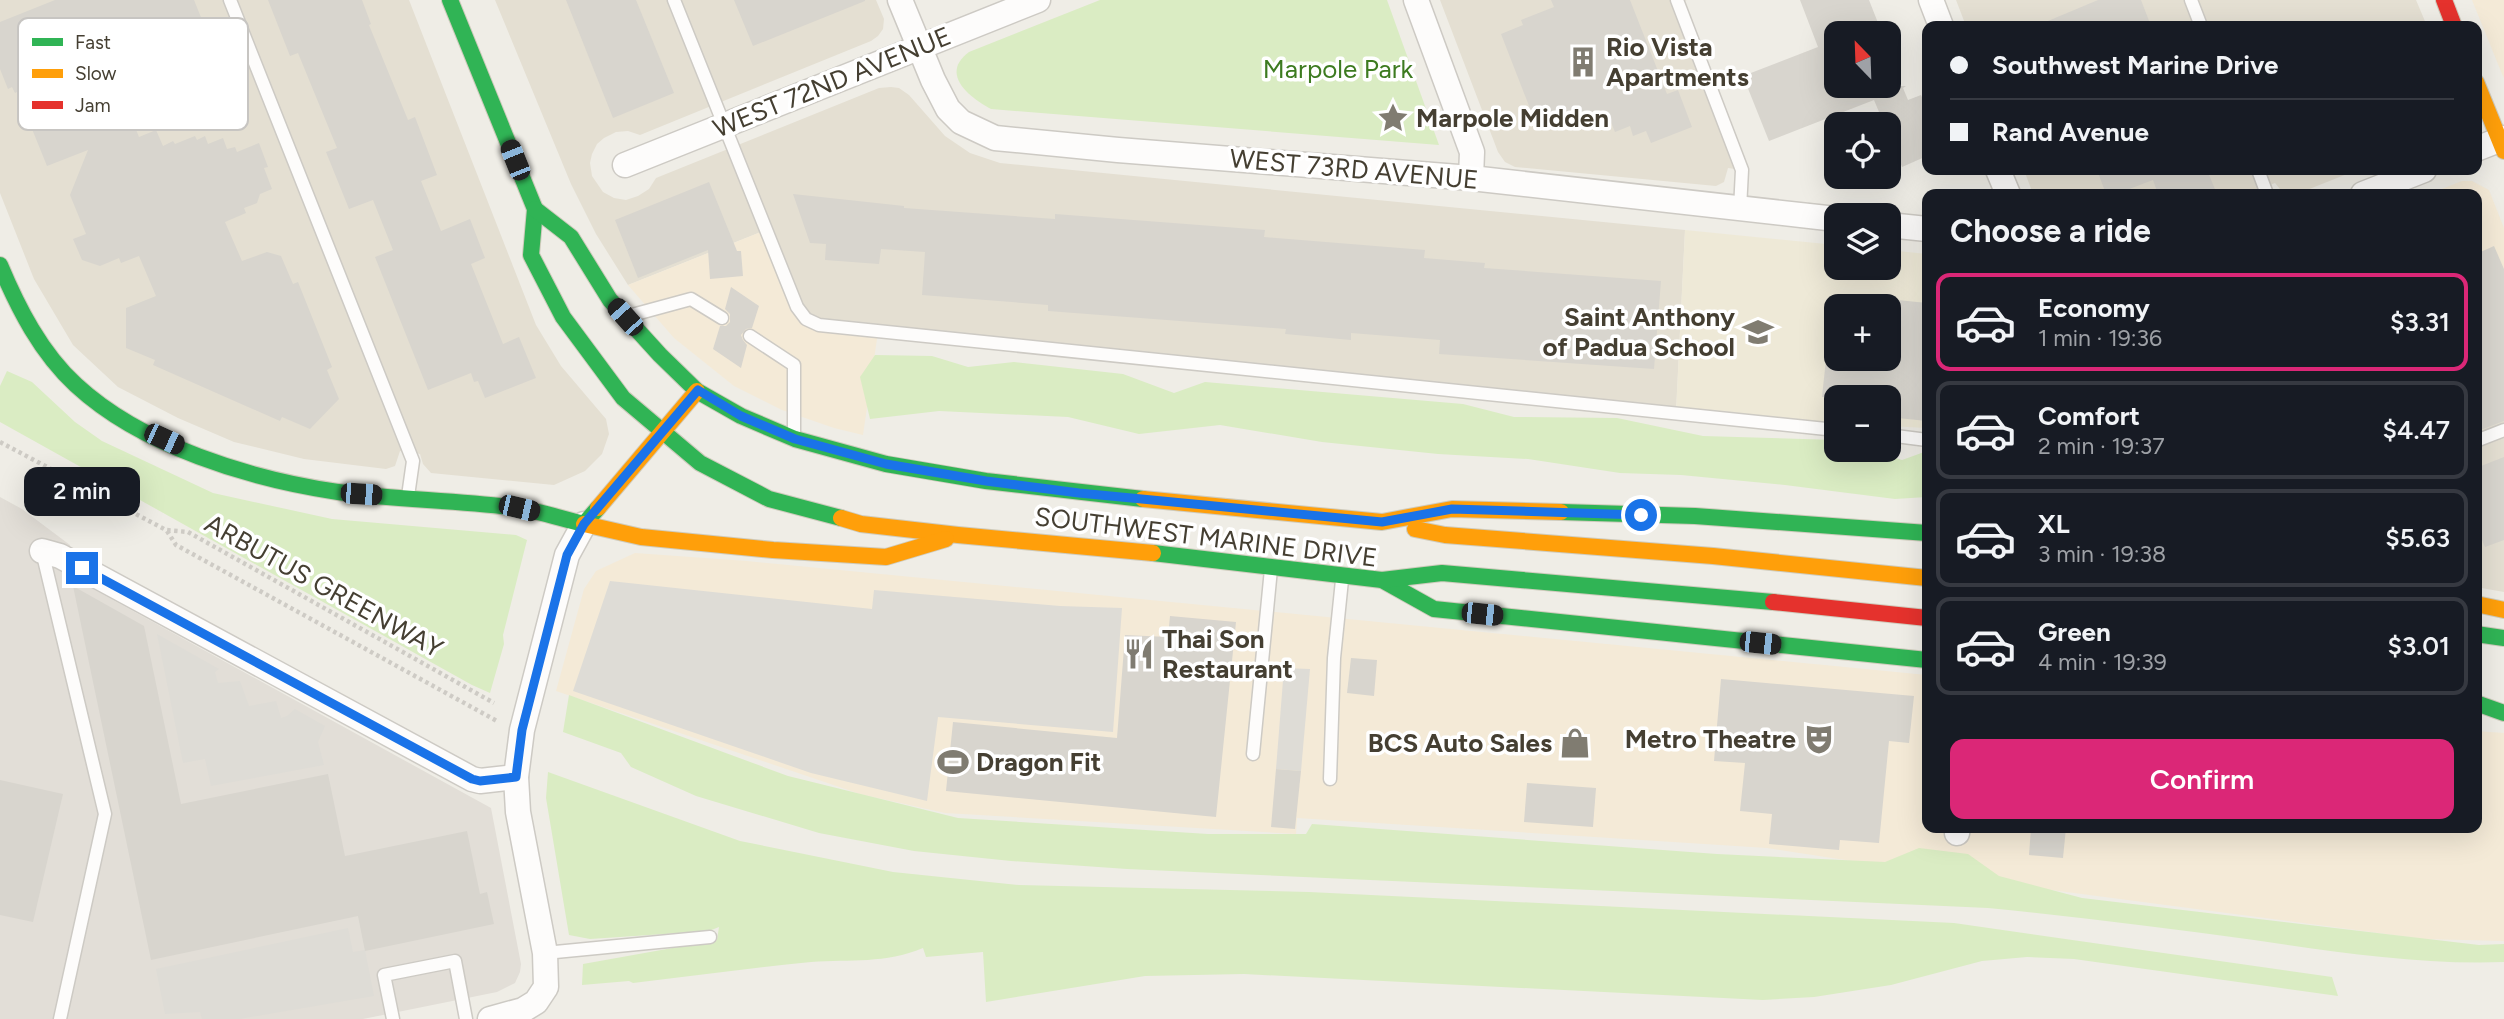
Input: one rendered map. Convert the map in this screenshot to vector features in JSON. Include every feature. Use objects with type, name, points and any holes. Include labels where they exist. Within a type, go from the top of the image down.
[{"type":"main road","points":[[450,0],[535,209]]},
{"type":"main road","points":[[2444,0],[2452,21]]},
{"type":"main road","points":[[2482,96],[2502,143]]},
{"type":"main road","name":"SOUTHWEST MARINE DRIVE","points":[[535,209],[571,237],[610,300],[660,355],[698,390],[741,416],[795,439],[886,464],[1079,493],[1382,522],[1452,509],[1695,516],[1922,533]]},
{"type":"main road","name":"SOUTHWEST MARINE DRIVE","points":[[535,209],[531,255],[563,317],[623,398],[700,463],[769,499],[861,524],[958,536],[1099,546],[1382,580],[1434,609],[1922,659]]},
{"type":"main road","points":[[0,265],[18,306],[50,355],[77,385],[120,418],[204,457],[262,476],[338,492],[519,508],[641,537],[773,550],[886,557],[958,536]]},
{"type":"main road","points":[[584,524],[698,390]]},
{"type":"main road","points":[[1382,522],[1445,535],[1713,556],[1922,577]]},
{"type":"main road","points":[[1382,580],[1442,573],[1708,595],[1922,617]]},
{"type":"main road","points":[[2482,605],[2504,610]]},
{"type":"main road","points":[[2482,635],[2504,638]]},
{"type":"main road","points":[[2482,705],[2504,714]]},
{"type":"main road","points":[[2482,713],[2504,714]]},
{"type":"street","name":"WEST 73RD AVENUE","points":[[900,0],[948,109],[961,122],[995,138],[1471,178],[1824,218]]},
{"type":"street","name":"WEST 72ND AVENUE","points":[[625,165],[1038,0]]},
{"type":"street","points":[[1416,0],[1472,152],[1471,178]]},
{"type":"street","points":[[1931,0],[1939,21]]},
{"type":"street","points":[[2482,148],[2502,143]]},
{"type":"street","points":[[2376,189],[2411,175]]},
{"type":"street","points":[[1901,226],[1922,228]]},
{"type":"street","points":[[490,1019],[523,1010],[536,1002],[546,987],[545,953],[518,812],[516,777],[522,730],[567,555],[584,524]]},
{"type":"street","points":[[42,551],[60,556],[472,779],[480,781],[516,777]]},
{"type":"lane","points":[[230,0],[237,18]]},
{"type":"lane","points":[[674,0],[797,307],[806,319],[820,325],[1824,429]]},
{"type":"lane","points":[[1677,0],[1742,170],[1740,209]]},
{"type":"lane","points":[[2191,0],[2199,21]]},
{"type":"lane","points":[[248,45],[413,461],[408,498]]},
{"type":"lane","points":[[625,317],[691,299],[722,318]]},
{"type":"lane","points":[[750,335],[794,365],[795,439]]},
{"type":"lane","points":[[2482,439],[2504,430]]},
{"type":"lane","points":[[1901,437],[1922,439]]},
{"type":"lane","points":[[42,551],[105,814],[60,1019]]},
{"type":"lane","points":[[1253,754],[1272,567]]},
{"type":"lane","points":[[1330,779],[1335,658],[1342,575]]},
{"type":"lane","points":[[545,953],[709,937]]},
{"type":"lane","points":[[393,1019],[384,975],[455,961],[466,1019]]},
{"type":"path","points":[[0,442],[166,530]]},
{"type":"path","name":"ARBUTUS GREENWAY","points":[[166,530],[188,532],[494,703]]},
{"type":"path","name":"ARBUTUS GREENWAY","points":[[166,530],[176,545],[489,718]]},
{"type":"shaded area","points":[[0,0],[409,0],[536,325],[561,366],[606,419],[609,434],[602,454],[585,471],[554,485],[431,473],[423,464],[420,454],[400,451],[395,466],[386,469],[304,459],[234,442],[178,418],[118,387],[73,345],[34,279],[0,193]]},
{"type":"shaded area","points":[[495,0],[876,0],[884,19],[883,29],[871,41],[640,135],[628,131],[616,132],[604,138],[592,154],[592,176],[603,192],[614,198],[626,200],[638,196],[649,189],[656,178],[879,88],[891,87],[899,88],[909,95],[945,136],[970,153],[1000,163],[1685,230],[1676,412],[806,319],[766,230],[628,285],[596,234],[571,184]]},
{"type":"shaded area","points":[[1440,0],[1687,0],[1679,3],[1742,170],[1728,168],[1724,182],[1716,186],[1515,167],[1505,162],[1498,152]]},
{"type":"shaded area","points":[[1956,0],[2416,0],[2425,21],[1964,21]]},
{"type":"shaded area","points":[[2472,0],[2504,0],[2504,78],[2482,21]]},
{"type":"shaded area","points":[[2026,175],[2344,175],[2310,189],[2280,189],[2275,183],[2261,189],[2031,189]]},
{"type":"shaded area","points":[[2462,181],[2472,181],[2489,190],[2504,228],[2504,328],[2482,337],[2482,189],[2442,189]]},
{"type":"shaded area","points":[[766,230],[806,319],[878,332],[863,435],[782,410],[734,386],[674,338],[628,285]]},
{"type":"shaded area","name":"Saint Anthony of Padua School","points":[[1685,230],[1824,244],[1824,280],[1901,280],[1901,251],[1922,253],[1922,428],[1901,427],[1901,385],[1824,385],[1824,422],[1676,412]]},
{"type":"shaded area","points":[[2504,328],[2504,592],[2482,588],[2482,337]]},
{"type":"shaded area","points":[[0,497],[22,509],[70,545],[73,578],[491,808],[521,964],[515,983],[497,992],[363,1019],[0,1019]]},
{"type":"shaded area","points":[[635,553],[747,561],[1922,675],[1922,833],[2482,833],[2482,731],[2504,733],[2504,941],[2424,939],[1983,881],[1767,848],[1297,818],[1296,834],[945,813],[860,794],[556,691],[584,589],[596,571]]},
{"type":"shaded area","points":[[610,581],[872,609],[874,590],[1060,606],[1122,608],[1113,732],[938,717],[927,801],[811,773],[573,691]]},
{"type":"shaded area","points":[[157,634],[219,669],[215,672],[218,683],[240,681],[249,706],[276,701],[281,718],[295,709],[325,726],[318,742],[324,765],[211,786],[205,759],[183,763]]},
{"type":"shaded area","points":[[1284,668],[1310,669],[1301,771],[1276,769]]},
{"type":"shaded area","points":[[348,928],[353,952],[365,950],[374,996],[239,1019],[202,1019],[200,1012],[165,1014],[156,969]]},
{"type":"green space","name":"Marpole Park","points":[[1100,0],[1387,0],[1439,145],[991,109],[974,99],[961,85],[957,69],[960,60],[969,52]]},
{"type":"green space","points":[[875,355],[932,356],[968,367],[1014,362],[1123,374],[1174,393],[1205,382],[1463,404],[1514,417],[1617,418],[1703,436],[1824,440],[1824,462],[1901,462],[1901,460],[1922,453],[1922,497],[1895,499],[1681,475],[1620,473],[1528,459],[1438,454],[1322,442],[1220,425],[1139,434],[1068,417],[939,411],[870,419],[860,377]]},
{"type":"green space","points":[[7,371],[32,382],[75,422],[102,441],[213,493],[332,519],[516,535],[527,540],[490,693],[0,422],[0,386]]},
{"type":"green space","points":[[569,695],[788,776],[958,818],[1208,834],[1306,834],[1312,824],[1717,854],[1885,862],[1919,848],[1968,854],[1999,876],[2082,898],[2479,945],[2504,944],[2504,962],[2441,962],[2379,957],[1988,908],[1127,869],[914,851],[819,833],[696,796],[631,767],[621,753],[563,732]]},
{"type":"green space","points":[[548,772],[740,841],[893,872],[1019,885],[1309,892],[1954,923],[2332,977],[2338,996],[2074,959],[2027,957],[1982,961],[1891,985],[1814,997],[1763,1000],[1244,974],[1145,976],[986,1002],[983,952],[926,957],[923,948],[881,959],[811,962],[633,983],[629,981],[582,985],[583,964],[717,940],[719,927],[709,931],[590,939],[569,935],[546,798]]},
{"type":"building","points":[[55,0],[194,0],[201,18],[18,18],[18,94],[12,87],[8,89],[0,69],[0,22]]},
{"type":"building","points":[[268,0],[362,0],[371,24],[369,25],[408,120],[415,117],[437,175],[421,181],[441,231],[470,219],[485,258],[471,264],[503,344],[519,337],[536,378],[485,398],[478,381],[474,382],[471,373],[428,390],[375,257],[393,250],[373,200],[349,209],[326,152],[337,148],[298,53],[290,56]]},
{"type":"building","points":[[566,0],[636,0],[674,93],[613,118]]},
{"type":"building","points":[[734,0],[865,0],[865,1],[753,46]]},
{"type":"building","name":"Rio Vista Apartments","points":[[1551,0],[1630,0],[1667,94],[1678,90],[1692,127],[1651,143],[1646,131],[1633,136],[1630,126],[1615,132],[1610,120],[1583,130],[1577,114],[1538,129],[1501,34],[1523,25],[1521,20],[1554,7]]},
{"type":"building","points":[[1800,0],[1869,0],[1877,21],[1824,21],[1824,98],[1901,98],[1901,86],[1906,86],[1903,88],[1908,100],[1921,95],[1922,158],[1902,167],[1901,112],[1879,112],[1874,100],[1843,112],[1824,112],[1824,120],[1769,141],[1743,76],[1818,47]]},
{"type":"building","points":[[2098,0],[2141,0],[2149,21],[2048,21]]},
{"type":"building","points":[[32,130],[136,130],[139,137],[156,130],[163,146],[173,141],[175,144],[195,136],[197,140],[205,136],[208,144],[223,138],[227,149],[235,147],[237,152],[259,143],[268,167],[264,168],[272,189],[260,194],[257,203],[244,208],[246,213],[225,222],[242,261],[267,252],[281,256],[293,284],[298,282],[332,367],[327,370],[339,399],[310,429],[282,417],[280,421],[153,365],[155,360],[126,348],[126,308],[156,296],[139,256],[121,263],[119,258],[100,266],[82,260],[73,239],[86,234],[70,195],[88,150],[47,166]]},
{"type":"building","points":[[2099,175],[2209,175],[2215,189],[2156,189],[2153,180],[2129,189],[2104,189]]},
{"type":"building","points":[[709,182],[737,251],[741,251],[743,276],[710,279],[708,250],[638,278],[615,220]]},
{"type":"building","points":[[793,194],[904,208],[1055,219],[1055,214],[1265,230],[1264,237],[1425,250],[1424,258],[1485,263],[1484,268],[1661,281],[1654,369],[1439,354],[1440,340],[1351,333],[1351,340],[1285,334],[1286,329],[1048,311],[1048,305],[922,295],[925,252],[881,249],[879,264],[825,260],[826,244],[810,243]]},
{"type":"building","points":[[2494,246],[2504,269],[2504,421],[2483,429],[2482,429],[2482,251]]},
{"type":"building","points":[[731,287],[759,306],[752,328],[746,329],[741,335],[747,345],[741,368],[713,349],[720,326],[726,326],[730,322],[730,314],[725,309]]},
{"type":"building","points":[[1901,300],[1922,302],[1922,420],[1901,418],[1901,385],[1824,385],[1822,397],[1825,371],[1901,371]]},
{"type":"building","points":[[2504,457],[2504,540],[2485,547],[2482,540],[2482,466]]},
{"type":"building","points":[[73,586],[144,626],[181,804],[328,774],[345,856],[467,831],[480,894],[487,892],[494,924],[365,951],[358,916],[151,960]]},
{"type":"building","points":[[1170,616],[1236,622],[1216,817],[946,791],[953,722],[1117,738],[1125,635],[1168,637]]},
{"type":"building","points":[[1351,658],[1377,660],[1374,696],[1347,693]]},
{"type":"building","points":[[1721,679],[1914,696],[1909,743],[1889,741],[1879,843],[1840,840],[1839,850],[1769,844],[1772,814],[1740,811],[1745,763],[1714,761]]},
{"type":"building","points":[[1276,769],[1301,771],[1295,829],[1271,827]]},
{"type":"building","points":[[0,780],[63,794],[33,922],[0,915]]},
{"type":"building","points":[[1527,783],[1596,788],[1593,827],[1524,822]]},
{"type":"building","points":[[2031,833],[2066,833],[2063,858],[2029,855]]},
{"type":"traffic: fast","points":[[450,0],[535,209],[531,255],[563,317],[623,398],[700,463],[769,499],[841,518]]},
{"type":"traffic: fast","points":[[535,209],[571,237],[610,300],[660,355],[697,391],[741,416],[795,439],[886,464],[986,481],[1143,499]]},
{"type":"traffic: fast","points":[[0,265],[41,344],[76,385],[132,426],[199,457],[269,478],[338,492],[517,508],[584,524],[598,508]]},
{"type":"traffic: fast","points":[[1561,512],[1695,516],[1922,533]]},
{"type":"traffic: fast","points":[[1153,553],[1382,580],[1434,609],[1922,659]]},
{"type":"traffic: fast","points":[[1382,580],[1442,573],[1773,602]]},
{"type":"traffic: fast","points":[[2482,635],[2504,638]]},
{"type":"traffic: fast","points":[[2482,705],[2504,713]]},
{"type":"traffic: slow","points":[[2482,97],[2504,151]]},
{"type":"traffic: slow","points":[[598,508],[697,391]]},
{"type":"traffic: slow","points":[[1143,499],[1382,522],[1452,509],[1561,512]]},
{"type":"traffic: slow","points":[[841,518],[861,524],[958,535],[1153,553]]},
{"type":"traffic: slow","points":[[584,524],[641,537],[773,550],[886,557],[946,539]]},
{"type":"traffic: slow","points":[[1415,529],[1445,535],[1713,556],[1922,577]]},
{"type":"traffic: slow","points":[[2482,605],[2504,610]]},
{"type":"traffic: jam","points":[[2444,0],[2452,21]]},
{"type":"traffic: jam","points":[[1773,602],[1922,617]]},
{"type":"place","name":"Rio Vista Apartments","points":[[1583,62]]},
{"type":"place","name":"Marpole Midden","points":[[1393,118]]},
{"type":"place","name":"Saint Anthony of Padua School","points":[[1758,332]]},
{"type":"place","name":"Thai Son Restaurant","points":[[1139,654]]},
{"type":"place","name":"Metro Theatre","points":[[1819,739]]},
{"type":"place","name":"BCS Auto Sales","points":[[1575,743]]},
{"type":"place","name":"Dragon Fit","points":[[953,762]]},
{"type":"route","points":[[82,568],[480,781],[516,777],[522,730],[567,555],[584,524],[698,390],[741,416],[795,439],[886,464],[986,481],[1079,493],[1382,522],[1452,509],[1641,515]]}]
